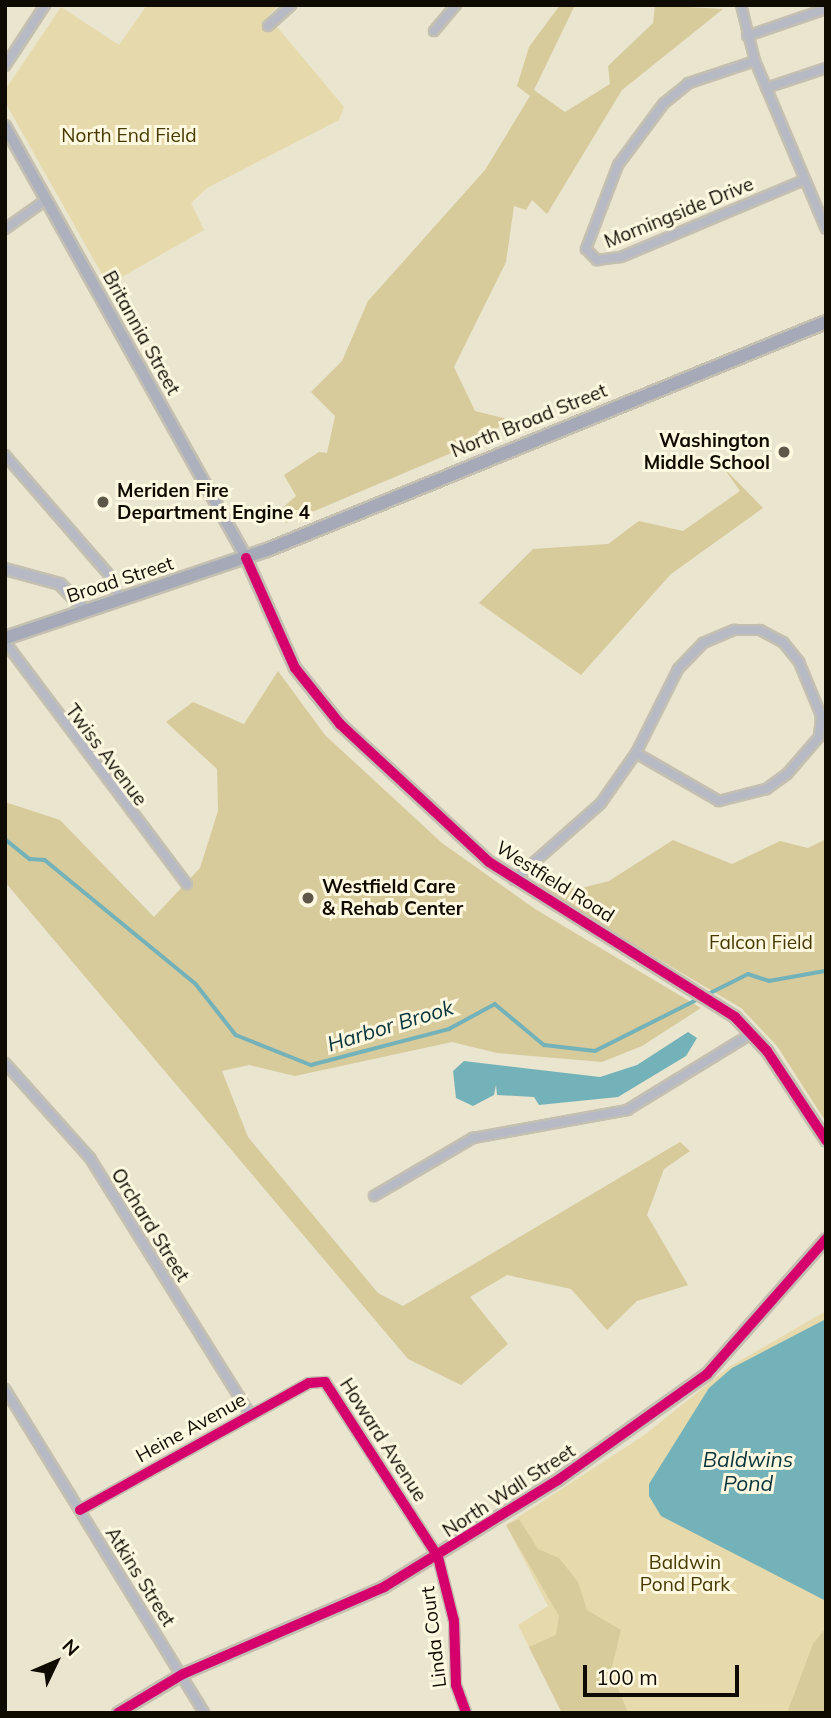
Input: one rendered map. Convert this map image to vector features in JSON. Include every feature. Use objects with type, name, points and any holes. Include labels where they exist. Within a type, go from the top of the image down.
[{"type":"main road","name":"Britannia Street","points":[[5,126],[246,558]]},
{"type":"main road","name":"North Broad Street","points":[[246,558],[826,321]]},
{"type":"main road","name":"Broad Street","points":[[5,640],[246,558]]},
{"type":"street","points":[[5,66],[45,5]]},
{"type":"street","points":[[268,26],[291,5]]},
{"type":"street","points":[[434,31],[456,5]]},
{"type":"street","points":[[741,5],[755,61],[826,229]]},
{"type":"street","points":[[747,36],[826,9]]},
{"type":"street","name":"Morningside Drive","points":[[755,61],[696,79],[664,103],[618,165],[586,248],[597,260],[621,257],[804,180]]},
{"type":"street","points":[[766,88],[826,68]]},
{"type":"street","points":[[5,229],[46,201]]},
{"type":"street","points":[[5,454],[110,576],[120,600]]},
{"type":"street","name":"Westfield Road","points":[[246,558],[291,660],[340,724],[472,849],[514,880],[718,1003],[751,1034],[826,1140]]},
{"type":"street","points":[[5,569],[60,584],[86,611]]},
{"type":"street","points":[[514,880],[601,803],[636,753],[678,669],[703,643],[734,630],[760,630],[783,642],[815,692],[819,737],[806,758],[766,789],[719,801],[698,794],[636,753]]},
{"type":"street","name":"Twiss Avenue","points":[[5,640],[187,884]]},
{"type":"street","points":[[374,1196],[473,1138],[627,1110],[751,1034]]},
{"type":"street","name":"Orchard Street","points":[[5,1063],[79,1141],[251,1416]]},
{"type":"street","name":"North Wall Street","points":[[118,1713],[183,1674],[360,1599],[438,1557],[685,1392],[752,1330],[826,1239]]},
{"type":"street","name":"Heine Avenue","points":[[80,1510],[320,1380]]},
{"type":"street","name":"Howard Avenue","points":[[320,1380],[438,1557]]},
{"type":"street","name":"Atkins Street","points":[[5,1389],[183,1674],[204,1713]]},
{"type":"street","name":"Linda Court","points":[[438,1557],[454,1621],[456,1685],[466,1713]]},
{"type":"green space","name":"North End Field","points":[[147,5],[279,5],[268,16],[344,107],[339,120],[207,188],[191,203],[204,230],[108,285],[5,102],[5,90],[61,7],[119,45]]},
{"type":"green space","points":[[560,5],[575,5],[534,90],[565,112],[610,84],[608,66],[653,23],[655,5],[723,9],[622,90],[547,214],[532,200],[526,210],[514,206],[506,262],[454,367],[475,411],[507,419],[487,438],[286,523],[279,511],[296,496],[284,475],[319,452],[327,453],[335,416],[311,392],[342,361],[368,301],[485,170],[530,96],[517,86],[529,47]]},
{"type":"green space","points":[[723,467],[763,508],[671,574],[581,675],[479,603],[533,549],[608,544],[639,521],[683,531],[740,491]]},
{"type":"green space","points":[[278,671],[325,735],[442,843],[535,909],[701,1008],[642,1046],[602,1062],[497,1053],[452,1042],[295,1076],[249,1065],[222,1071],[248,1137],[378,1293],[403,1306],[680,1142],[690,1151],[664,1169],[647,1215],[688,1285],[637,1301],[607,1330],[571,1289],[507,1275],[470,1297],[508,1344],[461,1385],[408,1359],[5,882],[5,802],[60,820],[154,917],[200,868],[218,811],[217,769],[166,722],[193,702],[244,724]]},
{"type":"green space","name":"Falcon Field","points":[[826,839],[826,1122],[777,1046],[741,1008],[543,891],[537,878],[577,889],[609,881],[673,840],[732,864],[780,841],[808,848]]},
{"type":"green space","name":"Baldwin Pond Park","points":[[826,1311],[826,1669],[797,1713],[562,1713],[518,1625],[548,1606],[506,1525],[643,1436],[729,1367]]},
{"type":"green space","points":[[519,1519],[538,1549],[559,1558],[578,1582],[587,1610],[621,1630],[611,1671],[628,1713],[562,1713],[529,1647],[556,1635],[559,1616],[506,1525]]},
{"type":"green space","points":[[826,1628],[826,1713],[787,1713],[813,1644]]},
{"type":"water","points":[[688,1032],[697,1038],[686,1056],[618,1097],[539,1105],[534,1097],[497,1095],[496,1085],[494,1095],[473,1106],[456,1098],[453,1071],[464,1061],[600,1077],[637,1065]]},
{"type":"water","name":"Baldwins Pond","points":[[826,1319],[826,1601],[661,1516],[649,1496],[649,1484],[709,1388],[732,1368]]},
{"type":"waterway","name":"Harbor Brook","points":[[5,839],[30,859],[45,860],[196,984],[236,1035],[311,1065],[449,1029],[495,1004],[544,1045],[595,1051],[748,974],[769,981],[826,971]]},
{"type":"cycle path","points":[[246,558],[295,668],[340,724],[489,862],[735,1017],[767,1051],[826,1140]]},
{"type":"cycle path","points":[[118,1713],[183,1674],[384,1587],[558,1480],[707,1374],[826,1239]]},
{"type":"cycle path","points":[[80,1510],[309,1383],[325,1382],[438,1557],[454,1621],[456,1685],[466,1713]]},
{"type":"place","name":"Washington Middle School","points":[[784,452]]},
{"type":"place","name":"Meriden Fire Department Engine 4","points":[[103,502]]},
{"type":"place","name":"Westfield Care & Rehab Center","points":[[308,898]]}]
